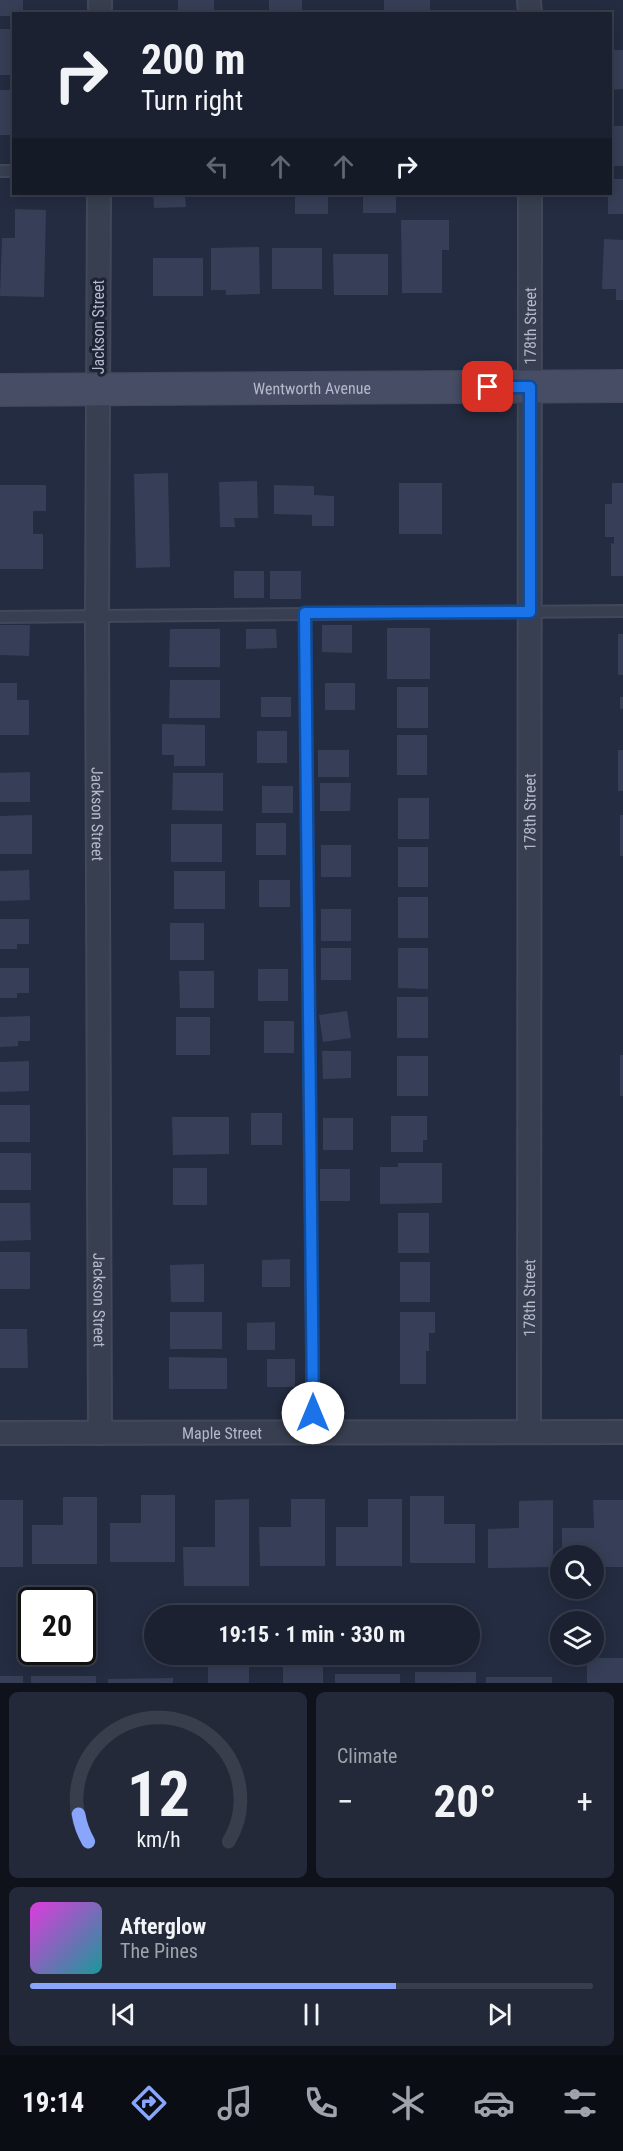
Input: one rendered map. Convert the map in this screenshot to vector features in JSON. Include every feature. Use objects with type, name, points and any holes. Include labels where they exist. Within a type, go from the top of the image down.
[{"type":"street","name":"Jackson Street","points":[[99,195],[97,617],[100,1433]]},
{"type":"street","name":"178th Street","points":[[529,1432],[530,195]]},
{"type":"street","name":"Wentworth Avenue","points":[[0,390],[623,386]]},
{"type":"street","name":"Maple Street","points":[[0,1433],[623,1432]]},
{"type":"lane","points":[[0,617],[623,611]]},
{"type":"lane","points":[[305,613],[313,1433]]},
{"type":"building","points":[[0,0],[23,0],[23,12],[12,12],[12,16],[0,16]]},
{"type":"building","points":[[178,0],[214,0],[214,12],[178,12]]},
{"type":"building","points":[[269,0],[302,0],[302,12],[269,12]]},
{"type":"building","points":[[384,0],[430,0],[430,12],[384,12]]},
{"type":"building","points":[[0,29],[12,29],[12,75],[0,75]]},
{"type":"building","points":[[612,50],[623,50],[623,89],[612,90]]},
{"type":"building","points":[[0,90],[11,90],[11,135],[0,135]]},
{"type":"building","points":[[612,126],[623,126],[623,166],[612,166]]},
{"type":"building","points":[[612,179],[623,179],[623,214],[608,214],[608,195],[612,195]]},
{"type":"building","points":[[153,195],[185,195],[186,207],[154,208]]},
{"type":"building","points":[[295,195],[328,195],[328,214],[295,214]]},
{"type":"building","points":[[363,195],[396,195],[396,213],[363,213]]},
{"type":"building","points":[[15,209],[46,210],[44,297],[0,296],[2,238],[15,238]]},
{"type":"building","points":[[401,220],[449,220],[449,250],[442,250],[442,293],[402,293]]},
{"type":"building","points":[[604,239],[623,240],[623,300],[616,300],[616,289],[602,289]]},
{"type":"building","points":[[259,247],[260,294],[226,295],[226,290],[211,290],[211,248]]},
{"type":"building","points":[[272,248],[322,248],[322,289],[272,289]]},
{"type":"building","points":[[333,254],[388,254],[388,295],[334,295]]},
{"type":"building","points":[[153,258],[203,258],[203,296],[153,296]]},
{"type":"building","points":[[168,473],[170,567],[136,568],[134,474]]},
{"type":"building","points":[[257,481],[258,518],[234,518],[235,527],[220,527],[219,482]]},
{"type":"building","points":[[399,483],[442,483],[442,534],[399,534]]},
{"type":"building","points":[[612,483],[623,483],[623,576],[611,576],[611,543],[614,544],[614,537],[605,537],[605,504],[612,504]]},
{"type":"building","points":[[0,485],[46,485],[46,511],[33,511],[33,534],[43,534],[43,569],[0,569]]},
{"type":"building","points":[[274,485],[314,486],[314,495],[334,496],[334,526],[312,526],[312,515],[274,514]]},
{"type":"building","points":[[234,571],[264,571],[264,598],[234,598]]},
{"type":"building","points":[[270,571],[301,571],[301,599],[270,599]]},
{"type":"building","points":[[0,625],[30,625],[29,656],[0,655]]},
{"type":"building","points":[[322,625],[352,625],[352,653],[322,652]]},
{"type":"building","points":[[387,628],[430,628],[430,679],[387,679]]},
{"type":"building","points":[[170,629],[220,629],[220,667],[169,667]]},
{"type":"building","points":[[246,629],[276,629],[277,648],[246,649]]},
{"type":"building","points":[[618,634],[623,634],[623,675],[618,675]]},
{"type":"building","points":[[170,680],[220,680],[220,718],[169,718]]},
{"type":"building","points":[[0,683],[17,683],[17,700],[29,700],[29,735],[0,735]]},
{"type":"building","points":[[325,683],[355,683],[355,710],[325,710]]},
{"type":"building","points":[[397,687],[428,687],[428,728],[397,728]]},
{"type":"building","points":[[261,697],[291,697],[291,717],[261,717]]},
{"type":"building","points":[[620,697],[623,697],[623,709],[620,709]]},
{"type":"building","points":[[162,724],[205,725],[205,766],[174,766],[174,755],[162,755]]},
{"type":"building","points":[[257,731],[287,731],[287,763],[257,763]]},
{"type":"building","points":[[397,735],[427,735],[427,775],[397,775]]},
{"type":"building","points":[[318,750],[349,750],[349,777],[318,777]]},
{"type":"building","points":[[618,750],[623,750],[623,791],[618,791]]},
{"type":"building","points":[[30,772],[30,802],[0,802],[0,773]]},
{"type":"building","points":[[173,773],[223,773],[223,811],[172,810]]},
{"type":"building","points":[[320,783],[351,783],[350,811],[320,811]]},
{"type":"building","points":[[262,786],[293,786],[293,813],[262,813]]},
{"type":"building","points":[[398,798],[429,798],[429,839],[398,839]]},
{"type":"building","points":[[32,815],[32,854],[0,854],[0,816]]},
{"type":"building","points":[[620,815],[623,815],[623,856],[620,856]]},
{"type":"building","points":[[256,823],[286,823],[286,855],[256,855]]},
{"type":"building","points":[[171,824],[222,824],[222,862],[171,862]]},
{"type":"building","points":[[321,845],[351,845],[351,877],[321,877]]},
{"type":"building","points":[[398,847],[428,847],[428,887],[398,887]]},
{"type":"building","points":[[29,870],[30,900],[0,901],[0,871]]},
{"type":"building","points":[[174,871],[225,871],[225,909],[174,909]]},
{"type":"building","points":[[259,880],[290,880],[290,907],[259,907]]},
{"type":"building","points":[[398,897],[428,897],[428,938],[398,938]]},
{"type":"building","points":[[321,909],[351,909],[351,941],[321,941]]},
{"type":"building","points":[[0,919],[29,919],[29,944],[17,944],[17,949],[0,949]]},
{"type":"building","points":[[170,923],[204,923],[204,960],[170,960]]},
{"type":"building","points":[[321,948],[351,948],[351,980],[321,980]]},
{"type":"building","points":[[398,948],[428,948],[428,989],[398,988]]},
{"type":"building","points":[[0,968],[29,968],[29,993],[17,993],[17,998],[0,998]]},
{"type":"building","points":[[258,969],[288,969],[288,1001],[258,1001]]},
{"type":"building","points":[[179,971],[214,971],[214,1008],[180,1008]]},
{"type":"building","points":[[397,997],[428,997],[428,1038],[397,1038]]},
{"type":"building","points":[[347,1011],[351,1038],[323,1042],[319,1015]]},
{"type":"building","points":[[30,1016],[30,1041],[18,1041],[18,1046],[0,1047],[0,1017]]},
{"type":"building","points":[[176,1017],[210,1017],[210,1055],[176,1055]]},
{"type":"building","points":[[264,1021],[294,1021],[294,1053],[264,1053]]},
{"type":"building","points":[[322,1051],[351,1051],[351,1078],[323,1079]]},
{"type":"building","points":[[620,1055],[623,1055],[623,1096],[620,1096]]},
{"type":"building","points":[[397,1056],[428,1056],[428,1096],[397,1096]]},
{"type":"building","points":[[29,1061],[29,1091],[0,1092],[0,1062]]},
{"type":"building","points":[[0,1105],[30,1105],[30,1142],[0,1142]]},
{"type":"building","points":[[251,1113],[282,1113],[282,1145],[251,1145]]},
{"type":"building","points":[[391,1116],[427,1116],[427,1140],[423,1140],[423,1152],[391,1152]]},
{"type":"building","points":[[172,1117],[229,1117],[229,1154],[173,1155]]},
{"type":"building","points":[[323,1118],[353,1118],[353,1150],[323,1150]]},
{"type":"building","points":[[0,1153],[31,1153],[31,1190],[0,1190]]},
{"type":"building","points":[[398,1163],[442,1163],[442,1203],[380,1204],[380,1167],[398,1167]]},
{"type":"building","points":[[173,1168],[207,1168],[207,1205],[173,1205]]},
{"type":"building","points":[[320,1169],[350,1169],[350,1201],[320,1201]]},
{"type":"building","points":[[0,1203],[30,1203],[31,1240],[0,1241]]},
{"type":"building","points":[[398,1213],[429,1213],[429,1253],[398,1253]]},
{"type":"building","points":[[0,1252],[30,1252],[30,1289],[0,1289]]},
{"type":"building","points":[[290,1259],[290,1287],[262,1287],[262,1260]]},
{"type":"building","points":[[400,1262],[430,1262],[430,1302],[400,1302]]},
{"type":"building","points":[[204,1264],[204,1302],[171,1302],[170,1265]]},
{"type":"building","points":[[170,1312],[222,1312],[222,1349],[170,1349]]},
{"type":"building","points":[[400,1312],[435,1312],[435,1333],[429,1333],[429,1351],[426,1351],[426,1384],[400,1384]]},
{"type":"building","points":[[275,1322],[275,1350],[247,1350],[247,1323]]},
{"type":"building","points":[[0,1329],[27,1329],[28,1368],[0,1368]]},
{"type":"building","points":[[169,1357],[227,1358],[227,1389],[169,1389]]},
{"type":"building","points":[[267,1359],[295,1359],[295,1387],[267,1387]]},
{"type":"building","points":[[141,1495],[175,1495],[175,1562],[110,1562],[110,1523],[141,1523]]},
{"type":"building","points":[[410,1496],[444,1496],[444,1524],[475,1524],[475,1563],[410,1563]]},
{"type":"building","points":[[63,1497],[97,1497],[97,1564],[32,1564],[32,1525],[63,1525]]},
{"type":"building","points":[[249,1499],[249,1586],[184,1586],[183,1547],[215,1547],[215,1500]]},
{"type":"building","points":[[291,1499],[325,1499],[325,1566],[260,1566],[259,1527],[291,1527]]},
{"type":"building","points":[[368,1499],[402,1499],[402,1566],[336,1566],[336,1527],[368,1527]]},
{"type":"building","points":[[0,1500],[23,1500],[23,1567],[0,1567]]},
{"type":"building","points":[[553,1500],[553,1545],[550,1545],[550,1567],[488,1568],[488,1529],[519,1528],[519,1501]]},
{"type":"building","points":[[593,1500],[623,1500],[623,1567],[604,1567],[604,1545],[562,1545],[562,1528],[594,1528]]},
{"type":"building","points":[[604,1658],[623,1658],[623,1683],[587,1683],[587,1665],[604,1665]]},
{"type":"building","points":[[208,1665],[249,1665],[249,1683],[208,1683]]},
{"type":"building","points":[[283,1665],[323,1665],[323,1683],[283,1683]]},
{"type":"building","points":[[415,1672],[476,1672],[476,1683],[415,1683]]},
{"type":"building","points":[[335,1674],[400,1674],[400,1683],[335,1683]]},
{"type":"building","points":[[0,1676],[23,1676],[23,1683],[0,1683]]},
{"type":"building","points":[[31,1676],[96,1676],[96,1683],[31,1683]]},
{"type":"building","points":[[486,1677],[552,1677],[552,1683],[486,1683]]},
{"type":"building","points":[[173,1678],[173,1683],[108,1683],[108,1679]]},
{"type":"route","points":[[313,1413],[305,613],[530,612],[530,387],[488,387]]}]
